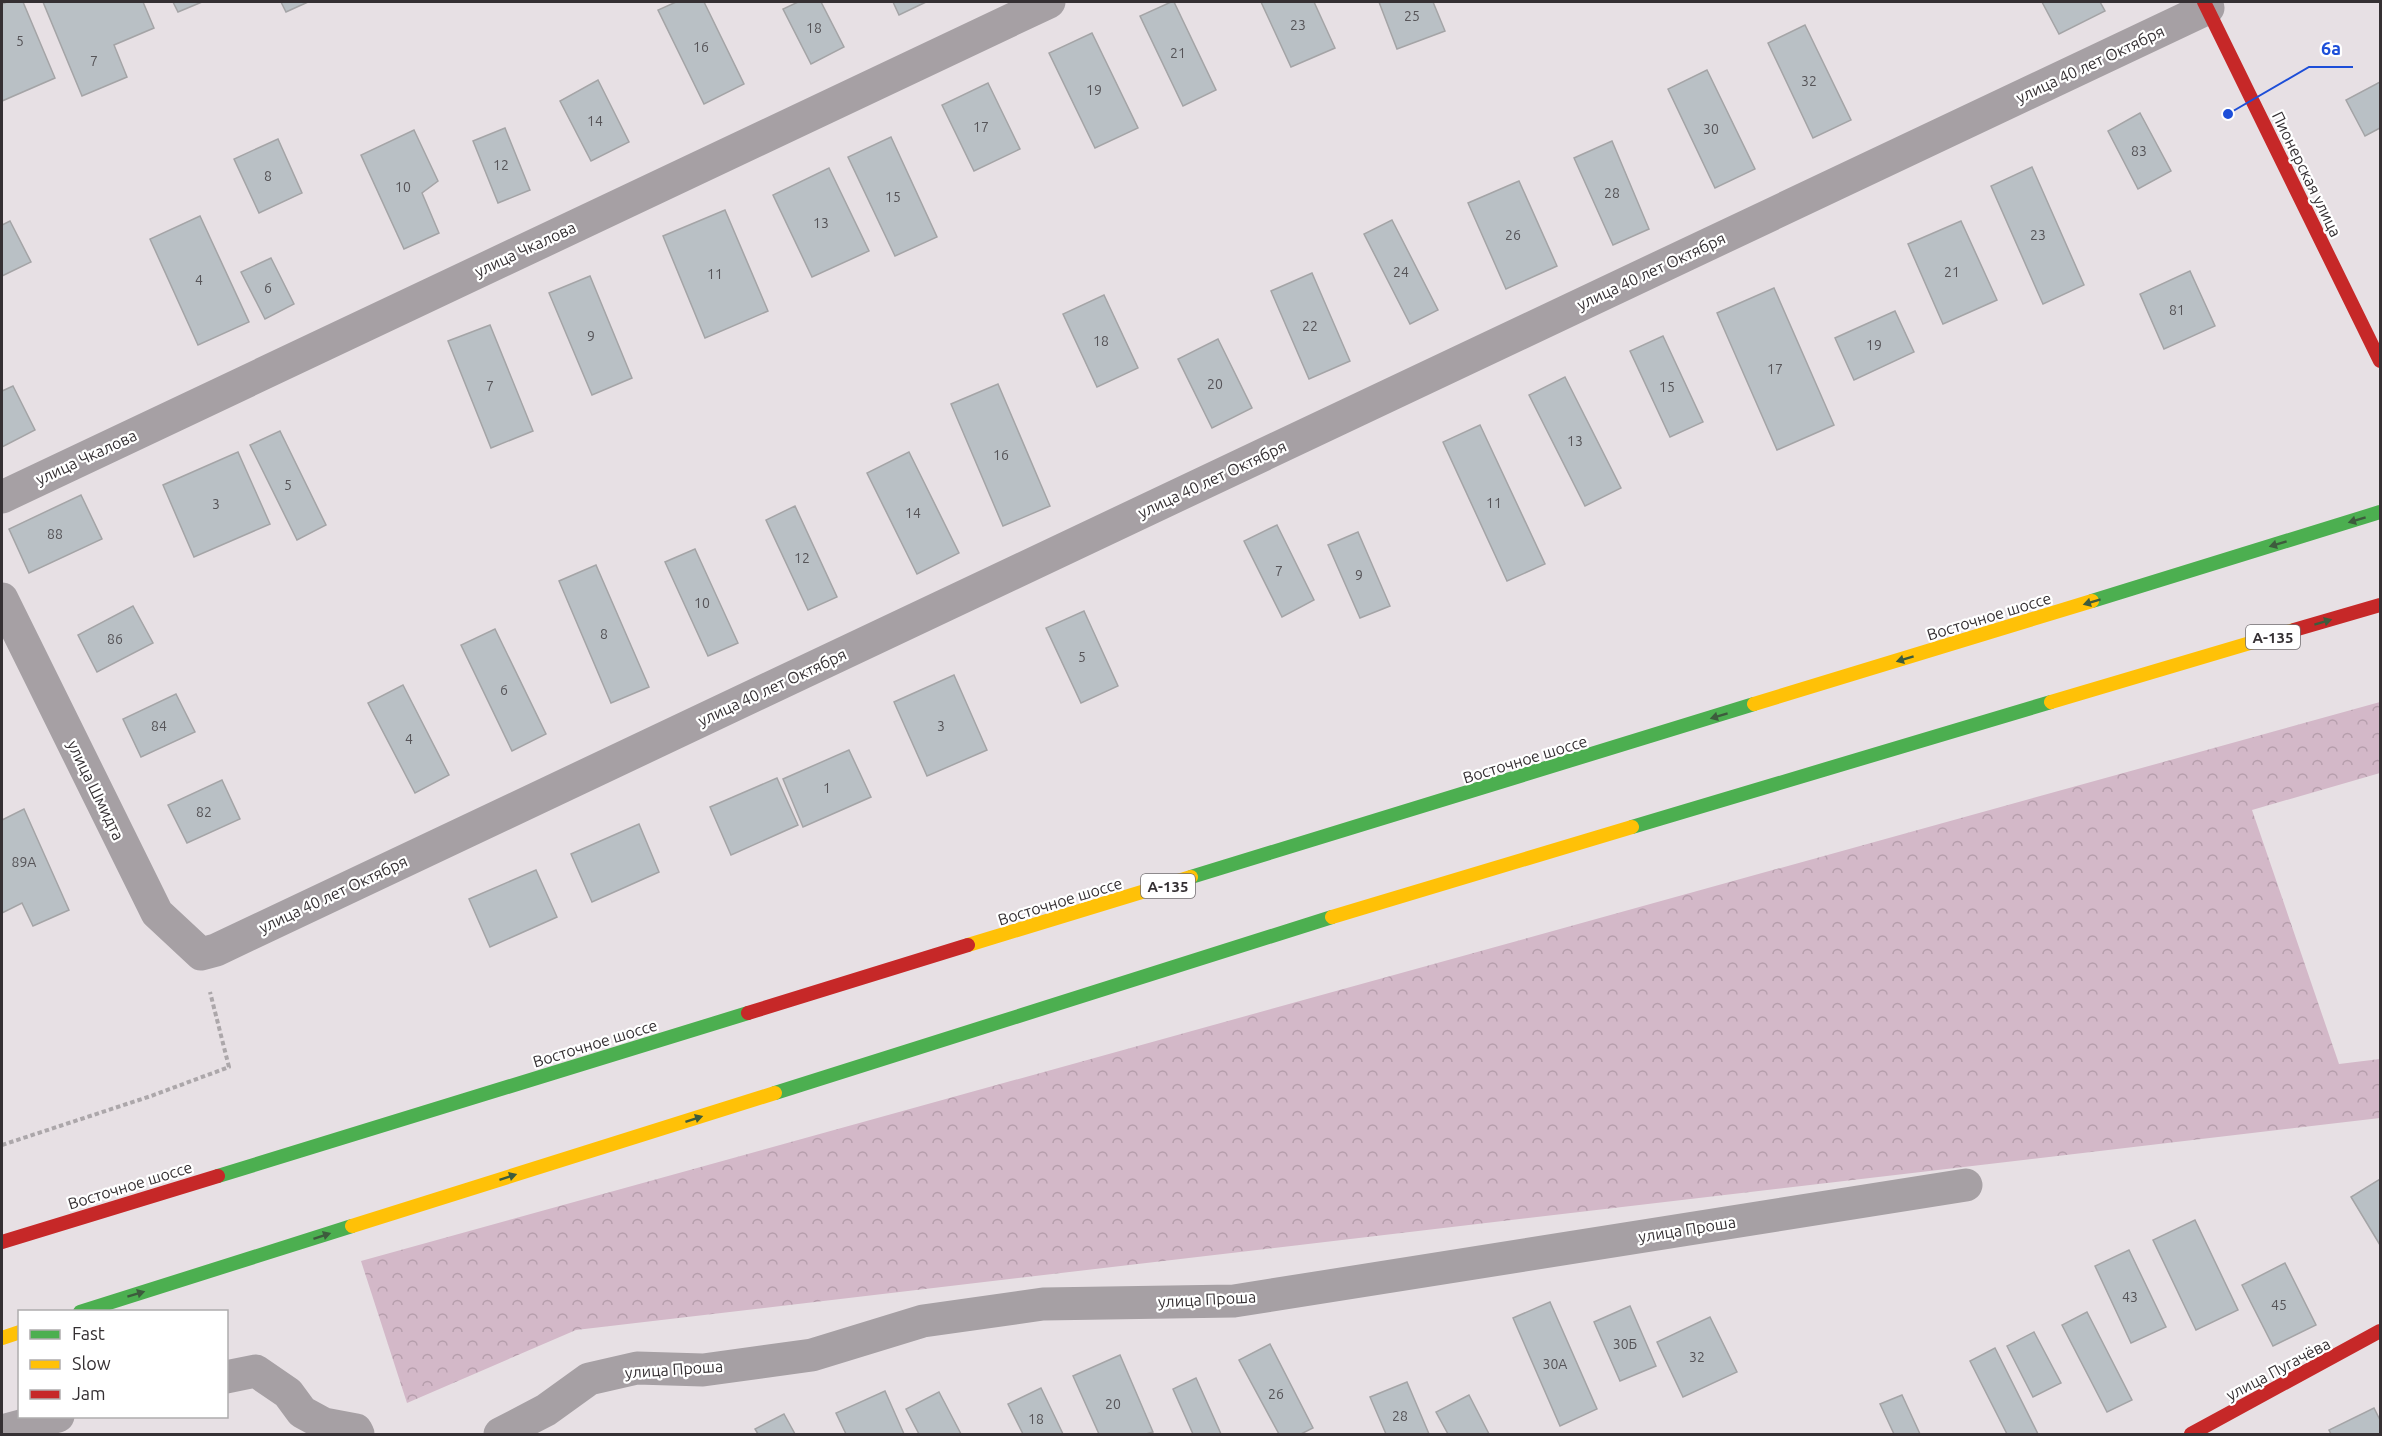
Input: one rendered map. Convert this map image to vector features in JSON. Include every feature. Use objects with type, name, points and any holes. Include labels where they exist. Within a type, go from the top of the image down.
[{"type":"main road","name":"Пионерская улица","points":[[2206,5],[2380,361]]},
{"type":"main road","name":"Восточное шоссе","points":[[2,1242],[2380,512]]},
{"type":"main road","name":"А-135","points":[[84,1310],[1405,894],[2380,605]]},
{"type":"main road","name":"улица Пугачёва","points":[[2190,1434],[2380,1331]]},
{"type":"main road","points":[[2,1338],[18,1333]]},
{"type":"street","name":"улица Чкалова","points":[[2,496],[1049,2]]},
{"type":"street","name":"улица 40 лет Октября","points":[[208,952],[2206,5]]},
{"type":"street","name":"улица Шмидта","points":[[2,599],[157,913],[208,952]]},
{"type":"street","name":"улица Проша","points":[[500,1434],[546,1410],[589,1379],[637,1368],[703,1370],[812,1355],[923,1321],[1043,1304],[1234,1301],[1966,1185]]},
{"type":"street","points":[[228,1377],[256,1371],[288,1393],[302,1412],[324,1424],[357,1432]]},
{"type":"street","points":[[2,1431],[51,1418]]},
{"type":"path","points":[[2,1145],[151,1096],[229,1067],[208,952]]},
{"type":"green space","points":[[2380,702],[2380,773],[2252,810],[2339,1064],[2380,1059],[2380,1118],[576,1330],[407,1403],[361,1261]]},
{"type":"building","points":[[23,2],[55,78],[2,101],[2,4]]},
{"type":"building","points":[[43,2],[143,2],[154,28],[114,45],[127,77],[82,96]]},
{"type":"building","points":[[173,2],[202,2],[178,12]]},
{"type":"building","points":[[281,2],[308,2],[286,12]]},
{"type":"building","points":[[676,2],[704,2],[744,84],[704,104],[658,10]]},
{"type":"building","points":[[798,2],[821,2],[844,47],[811,64],[783,9]]},
{"type":"building","points":[[893,2],[926,2],[899,15]]},
{"type":"building","points":[[1174,2],[1216,90],[1183,106],[1140,16]]},
{"type":"building","points":[[1261,2],[1314,2],[1335,48],[1291,67]]},
{"type":"building","points":[[1379,2],[1433,2],[1445,31],[1397,49]]},
{"type":"building","points":[[2042,2],[2100,2],[2105,11],[2059,34]]},
{"type":"building","points":[[1805,25],[1851,120],[1813,138],[1768,43]]},
{"type":"building","points":[[1092,33],[1138,128],[1095,148],[1049,53]]},
{"type":"building","points":[[1707,70],[1755,169],[1715,188],[1668,89]]},
{"type":"building","points":[[598,80],[629,142],[591,161],[560,101]]},
{"type":"building","points":[[2380,82],[2380,128],[2365,136],[2346,100]]},
{"type":"building","points":[[988,83],[1020,149],[974,171],[942,105]]},
{"type":"building","points":[[2140,113],[2171,171],[2138,189],[2108,131]]},
{"type":"building","points":[[505,128],[530,190],[498,203],[473,141]]},
{"type":"building","points":[[414,130],[438,181],[422,193],[439,233],[404,249],[361,155]]},
{"type":"building","points":[[891,137],[937,237],[895,256],[848,157]]},
{"type":"building","points":[[278,139],[302,193],[259,213],[234,159]]},
{"type":"building","points":[[1612,141],[1649,229],[1613,245],[1574,158]]},
{"type":"building","points":[[2032,167],[2084,285],[2043,304],[1991,186]]},
{"type":"building","points":[[829,168],[869,251],[812,277],[773,195]]},
{"type":"building","points":[[1519,181],[1557,266],[1506,289],[1468,203]]},
{"type":"building","points":[[725,210],[768,311],[705,338],[663,236]]},
{"type":"building","points":[[200,216],[249,322],[198,345],[150,239]]},
{"type":"building","points":[[1392,220],[1438,310],[1410,324],[1364,234]]},
{"type":"building","points":[[10,221],[31,262],[2,276],[2,225]]},
{"type":"building","points":[[1961,221],[1997,300],[1943,324],[1908,244]]},
{"type":"building","points":[[271,258],[294,304],[265,319],[241,272]]},
{"type":"building","points":[[2190,271],[2215,326],[2164,349],[2140,294]]},
{"type":"building","points":[[1312,273],[1350,361],[1309,379],[1271,291]]},
{"type":"building","points":[[590,276],[632,378],[592,395],[549,293]]},
{"type":"building","points":[[1774,288],[1834,425],[1777,450],[1717,313]]},
{"type":"building","points":[[1104,295],[1138,368],[1097,387],[1063,314]]},
{"type":"building","points":[[1895,311],[1914,352],[1854,380],[1835,338]]},
{"type":"building","points":[[490,325],[533,431],[491,448],[448,341]]},
{"type":"building","points":[[1663,336],[1703,422],[1670,437],[1630,351]]},
{"type":"building","points":[[1218,339],[1252,408],[1212,428],[1178,359]]},
{"type":"building","points":[[1565,377],[1621,488],[1585,506],[1529,395]]},
{"type":"building","points":[[998,384],[1050,506],[1003,526],[951,404]]},
{"type":"building","points":[[13,386],[35,430],[2,447],[2,391]]},
{"type":"building","points":[[1480,425],[1545,564],[1507,581],[1443,442]]},
{"type":"building","points":[[280,431],[326,525],[297,540],[250,445]]},
{"type":"building","points":[[238,452],[270,524],[194,557],[163,485]]},
{"type":"building","points":[[909,452],[959,553],[917,574],[867,473]]},
{"type":"building","points":[[81,495],[102,539],[29,573],[9,529]]},
{"type":"building","points":[[795,506],[837,597],[808,610],[766,520]]},
{"type":"building","points":[[1277,525],[1314,600],[1282,617],[1244,541]]},
{"type":"building","points":[[1358,532],[1390,606],[1360,618],[1328,545]]},
{"type":"building","points":[[695,549],[738,643],[708,656],[665,562]]},
{"type":"building","points":[[596,565],[649,687],[611,703],[559,581]]},
{"type":"building","points":[[133,606],[153,643],[97,672],[78,635]]},
{"type":"building","points":[[1084,611],[1118,686],[1081,703],[1046,628]]},
{"type":"building","points":[[495,629],[546,734],[512,751],[461,645]]},
{"type":"building","points":[[954,675],[987,750],[927,776],[894,702]]},
{"type":"building","points":[[403,685],[449,775],[415,793],[368,703]]},
{"type":"building","points":[[176,694],[195,732],[141,757],[123,719]]},
{"type":"building","points":[[849,750],[871,797],[803,827],[783,779]]},
{"type":"building","points":[[777,778],[798,825],[731,855],[710,807]]},
{"type":"building","points":[[222,780],[240,819],[187,843],[168,805]]},
{"type":"building","points":[[24,809],[69,910],[33,926],[22,903],[2,913],[2,820]]},
{"type":"building","points":[[639,824],[659,872],[592,902],[571,854]]},
{"type":"building","points":[[536,870],[557,917],[490,947],[469,899]]},
{"type":"building","points":[[2380,1179],[2380,1245],[2351,1197]]},
{"type":"building","points":[[2195,1220],[2238,1310],[2196,1330],[2153,1240]]},
{"type":"building","points":[[2129,1250],[2166,1327],[2131,1343],[2095,1266]]},
{"type":"building","points":[[2285,1263],[2316,1325],[2273,1346],[2242,1285]]},
{"type":"building","points":[[1550,1302],[1597,1409],[1560,1426],[1513,1318]]},
{"type":"building","points":[[1630,1306],[1656,1366],[1620,1381],[1594,1322]]},
{"type":"building","points":[[2087,1312],[2132,1400],[2107,1412],[2062,1325]]},
{"type":"building","points":[[1710,1317],[1737,1372],[1683,1397],[1657,1342]]},
{"type":"building","points":[[2034,1332],[2061,1383],[2033,1397],[2007,1346]]},
{"type":"building","points":[[1270,1344],[1313,1428],[1301,1434],[1279,1434],[1239,1360]]},
{"type":"building","points":[[1995,1348],[2038,1434],[2007,1434],[1970,1361]]},
{"type":"building","points":[[1120,1355],[1153,1432],[1099,1434],[1073,1376]]},
{"type":"building","points":[[1196,1378],[1221,1434],[1193,1434],[1173,1389]]},
{"type":"building","points":[[1407,1382],[1429,1434],[1386,1434],[1370,1397]]},
{"type":"building","points":[[1041,1388],[1063,1434],[1023,1434],[1008,1404]]},
{"type":"building","points":[[885,1391],[904,1434],[846,1434],[836,1413]]},
{"type":"building","points":[[939,1392],[961,1434],[919,1434],[906,1409]]},
{"type":"building","points":[[1469,1395],[1489,1434],[1448,1434],[1436,1412]]},
{"type":"building","points":[[1902,1395],[1920,1434],[1894,1434],[1880,1404]]},
{"type":"building","points":[[2374,1408],[2380,1420],[2380,1434],[2331,1434],[2329,1430]]},
{"type":"building","points":[[784,1414],[795,1434],[758,1434],[755,1429]]},
{"type":"traffic: fast","points":[[2092,601],[2380,512]]},
{"type":"traffic: fast","points":[[1632,827],[2051,702]]},
{"type":"traffic: fast","points":[[1191,877],[1754,704]]},
{"type":"traffic: fast","points":[[775,1093],[1332,917]]},
{"type":"traffic: fast","points":[[218,1176],[748,1013]]},
{"type":"traffic: fast","points":[[86,1310],[352,1226]]},
{"type":"traffic: slow","points":[[1754,704],[2092,601]]},
{"type":"traffic: slow","points":[[2051,702],[2294,630]]},
{"type":"traffic: slow","points":[[1332,917],[1632,827]]},
{"type":"traffic: slow","points":[[968,945],[1191,877]]},
{"type":"traffic: slow","points":[[352,1226],[775,1093]]},
{"type":"traffic: slow","points":[[2,1338],[18,1333]]},
{"type":"traffic: jam","points":[[2204,2],[2380,361]]},
{"type":"traffic: jam","points":[[2294,630],[2380,605]]},
{"type":"traffic: jam","points":[[748,1013],[968,945]]},
{"type":"traffic: jam","points":[[2,1242],[218,1176]]},
{"type":"traffic: jam","points":[[2191,1434],[2380,1331]]},
{"type":"place","name":"6а","points":[[2228,114]]}]
